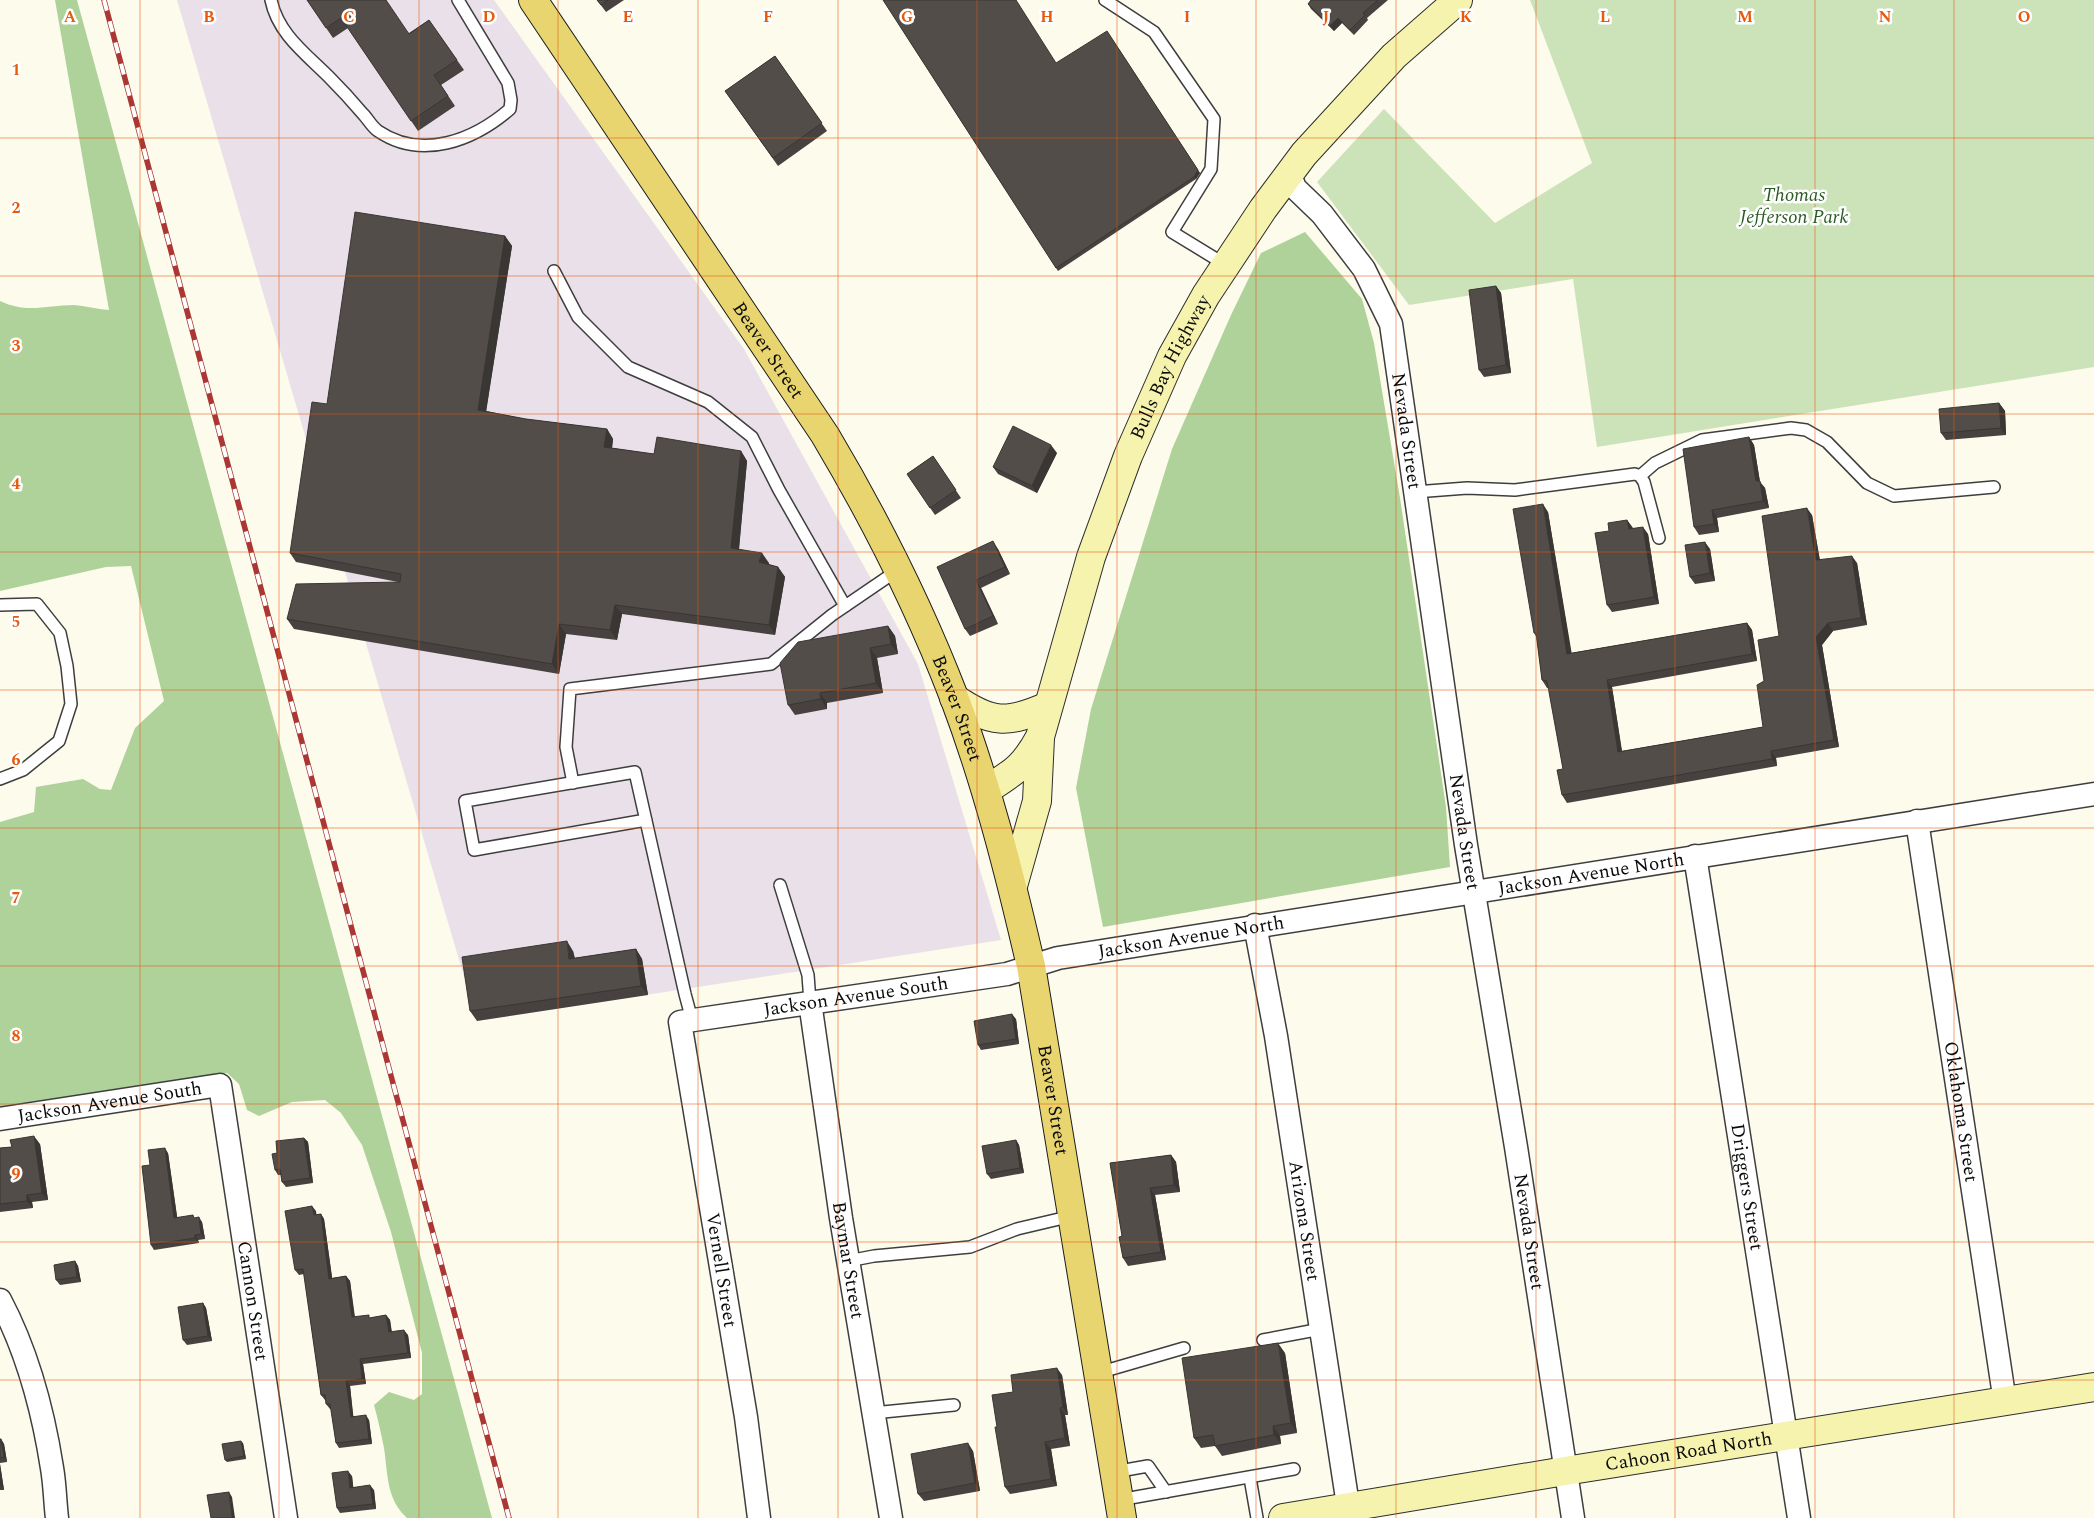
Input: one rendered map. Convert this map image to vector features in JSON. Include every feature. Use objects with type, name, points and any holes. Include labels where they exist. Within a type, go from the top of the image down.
[{"type":"main road","name":"Beaver Street","points":[[533,0],[825,435],[861,495],[899,569],[928,632],[954,698],[986,790],[1013,886],[1031,966],[1120,1509]]},
{"type":"main road","name":"Bulls Bay Highway","points":[[986,790],[1017,771],[1031,754],[1040,737],[1091,557],[1131,448],[1172,356],[1206,295],[1263,209],[1304,154],[1394,56],[1458,0]]},
{"type":"main road","points":[[954,698],[970,709],[992,718],[1026,715],[1048,706]]},
{"type":"main road","points":[[1013,886],[1037,801],[1040,737]]},
{"type":"main road","name":"Cahoon Road North","points":[[1284,1518],[1349,1512],[1565,1471],[2094,1387]]},
{"type":"street","name":"Nevada Street","points":[[1290,175],[1295,188],[1322,214],[1364,269],[1391,324],[1465,835],[1573,1518]]},
{"type":"street","name":"Jackson Avenue North","points":[[1031,966],[1058,958],[1255,925],[2094,794]]},
{"type":"street","name":"Oklahoma Street","points":[[1917,821],[2004,1402]]},
{"type":"street","name":"Driggers Street","points":[[1695,856],[1799,1518]]},
{"type":"street","name":"Arizona Street","points":[[1255,925],[1276,1036],[1349,1512]]},
{"type":"street","name":"Jackson Avenue South","points":[[686,1021],[1008,974],[1031,966]]},
{"type":"street","name":"Baymar Street","points":[[810,1002],[848,1261],[891,1518]]},
{"type":"street","name":"Vernell Street","points":[[686,1021],[746,1417],[759,1518]]},
{"type":"street","name":"Jackson Avenue South","points":[[0,1119],[220,1085]]},
{"type":"street","name":"Cannon Street","points":[[220,1085],[286,1518]]},
{"type":"street","points":[[0,1300],[15,1329],[34,1380],[45,1424],[53,1470],[58,1518]]},
{"type":"lane","points":[[271,0],[274,14],[286,36],[343,90],[377,130],[404,143],[427,147],[459,140],[500,118],[510,109],[511,100],[508,83],[458,0]]},
{"type":"lane","points":[[1105,0],[1154,32],[1214,119],[1212,169],[1172,232],[1226,265]]},
{"type":"lane","points":[[554,271],[578,317],[628,367],[708,402],[752,438],[779,490],[845,606]]},
{"type":"lane","points":[[1640,476],[1655,463],[1702,440],[1791,428],[1806,430],[1827,442],[1867,483],[1894,496],[1994,487]]},
{"type":"lane","points":[[1415,492],[1467,488],[1515,490],[1635,474],[1640,476],[1644,482],[1659,538]]},
{"type":"lane","points":[[573,782],[566,747],[570,689],[771,664],[845,606],[899,569]]},
{"type":"lane","points":[[0,605],[36,604],[60,633],[67,666],[71,704],[59,740],[23,770],[0,779]]},
{"type":"lane","points":[[646,820],[474,850],[465,801],[635,772],[646,820],[686,1021]]},
{"type":"lane","points":[[780,885],[808,975],[810,1002]]},
{"type":"lane","points":[[848,1261],[874,1256],[970,1247],[1017,1229],[1072,1216]]},
{"type":"lane","points":[[1263,1340],[1321,1329]]},
{"type":"lane","points":[[1098,1373],[1184,1348]]},
{"type":"lane","points":[[873,1413],[954,1405]]},
{"type":"lane","points":[[1114,1472],[1148,1466],[1166,1492]]},
{"type":"lane","points":[[1120,1509],[1166,1492],[1294,1470]]},
{"type":"lane","points":[[1250,1478],[1257,1518]]},
{"type":"shaded area","points":[[177,0],[494,0],[744,349],[918,664],[1001,940],[477,1021]]},
{"type":"green space","points":[[55,0],[77,0],[492,1518],[407,1518],[395,1503],[387,1477],[384,1448],[374,1405],[389,1392],[414,1400],[422,1394],[422,1353],[391,1232],[362,1145],[341,1113],[325,1100],[292,1102],[259,1116],[247,1110],[239,1084],[227,1073],[0,1107],[0,822],[34,812],[36,787],[83,779],[100,789],[111,790],[135,728],[164,701],[131,566],[106,567],[0,591],[0,301],[28,308],[74,305],[109,310]]},
{"type":"green space","name":"Thomas Jefferson Park","points":[[1530,0],[2094,0],[2094,367],[1597,447],[1573,279],[1409,305],[1317,182],[1384,109],[1495,223],[1592,163]]},
{"type":"green space","points":[[1305,232],[1362,299],[1374,343],[1400,498],[1446,807],[1450,867],[1103,927],[1076,788],[1091,709],[1172,449],[1231,315],[1261,253]]},
{"type":"building","points":[[307,0],[386,0],[409,34],[429,20],[457,60],[434,75],[448,96],[411,121],[341,18],[326,28]]},
{"type":"building","points":[[597,0],[608,0],[601,5]]},
{"type":"building","points":[[883,0],[1016,0],[1056,63],[1107,31],[1198,170],[1194,177],[1056,268]]},
{"type":"building","points":[[1311,0],[1378,0],[1363,13],[1365,15],[1350,30],[1338,18],[1330,26],[1308,4]]},
{"type":"building","points":[[775,56],[822,123],[773,158],[725,91]]},
{"type":"building","points":[[355,212],[505,236],[478,410],[526,419],[607,429],[604,447],[654,454],[657,437],[741,451],[731,548],[762,553],[759,562],[778,567],[769,625],[615,605],[610,630],[559,624],[552,664],[287,619],[296,584],[400,582],[401,574],[290,553],[312,402],[327,404]]},
{"type":"building","points":[[1496,286],[1506,365],[1479,370],[1469,290]]},
{"type":"building","points":[[1999,403],[2001,428],[1941,433],[1939,409]]},
{"type":"building","points":[[1013,426],[1051,445],[1032,486],[993,467]]},
{"type":"building","points":[[1749,437],[1756,481],[1760,481],[1763,501],[1712,510],[1714,524],[1694,527],[1683,449]]},
{"type":"building","points":[[933,456],[956,490],[930,508],[907,474]]},
{"type":"building","points":[[1543,504],[1567,654],[1747,623],[1752,654],[1607,680],[1618,752],[1763,727],[1757,685],[1764,681],[1758,640],[1779,636],[1762,516],[1807,508],[1816,560],[1852,556],[1861,618],[1828,623],[1816,637],[1834,740],[1771,751],[1772,759],[1562,795],[1557,770],[1563,769],[1547,681],[1542,680],[1536,633],[1534,633],[1513,509]]},
{"type":"building","points":[[1627,520],[1629,529],[1643,527],[1654,597],[1607,605],[1595,533],[1609,531],[1608,523]]},
{"type":"building","points":[[993,541],[1005,567],[976,580],[993,616],[965,629],[937,567]]},
{"type":"building","points":[[1705,542],[1710,573],[1690,577],[1685,545]]},
{"type":"building","points":[[888,626],[891,644],[870,648],[876,683],[820,693],[821,699],[788,705],[780,663],[798,642]]},
{"type":"building","points":[[567,941],[569,959],[636,949],[641,986],[470,1011],[462,957]]},
{"type":"building","points":[[1012,1014],[1016,1039],[978,1045],[974,1021]]},
{"type":"building","points":[[34,1136],[42,1193],[27,1195],[27,1201],[0,1204],[0,1148],[12,1147],[10,1140]]},
{"type":"building","points":[[304,1138],[310,1178],[282,1182],[280,1169],[275,1170],[272,1154],[277,1153],[276,1141]]},
{"type":"building","points":[[1016,1140],[1020,1168],[987,1174],[982,1146]]},
{"type":"building","points":[[165,1148],[174,1218],[193,1215],[194,1218],[199,1217],[201,1234],[195,1235],[195,1238],[151,1245],[142,1166],[150,1165],[148,1150]]},
{"type":"building","points":[[1171,1155],[1174,1185],[1150,1188],[1161,1252],[1123,1258],[1119,1237],[1122,1236],[1110,1163]]},
{"type":"building","points":[[312,1206],[314,1215],[321,1214],[329,1279],[346,1276],[352,1317],[369,1315],[369,1318],[386,1315],[389,1332],[404,1330],[408,1353],[360,1359],[362,1379],[346,1381],[351,1417],[366,1415],[369,1439],[336,1443],[330,1404],[326,1404],[325,1395],[321,1395],[303,1269],[295,1270],[285,1211]]},
{"type":"building","points":[[75,1261],[77,1277],[56,1280],[54,1265]]},
{"type":"building","points":[[203,1303],[208,1336],[183,1340],[178,1307]]},
{"type":"building","points":[[1278,1343],[1291,1423],[1273,1426],[1274,1435],[1215,1446],[1213,1435],[1194,1438],[1182,1358]]},
{"type":"building","points":[[1057,1368],[1063,1407],[1060,1408],[1065,1438],[1045,1442],[1051,1479],[1005,1487],[995,1427],[997,1427],[992,1395],[1013,1392],[1011,1375]]},
{"type":"building","points":[[0,1439],[4,1457],[0,1458]]},
{"type":"building","points":[[241,1441],[244,1456],[225,1460],[222,1444]]},
{"type":"building","points":[[968,1443],[975,1483],[918,1494],[911,1454]]},
{"type":"building","points":[[348,1471],[350,1488],[370,1485],[373,1504],[337,1508],[332,1473]]},
{"type":"building","points":[[229,1492],[232,1518],[211,1518],[207,1495]]},
{"type":"railway","points":[[104,0],[509,1518]]}]
